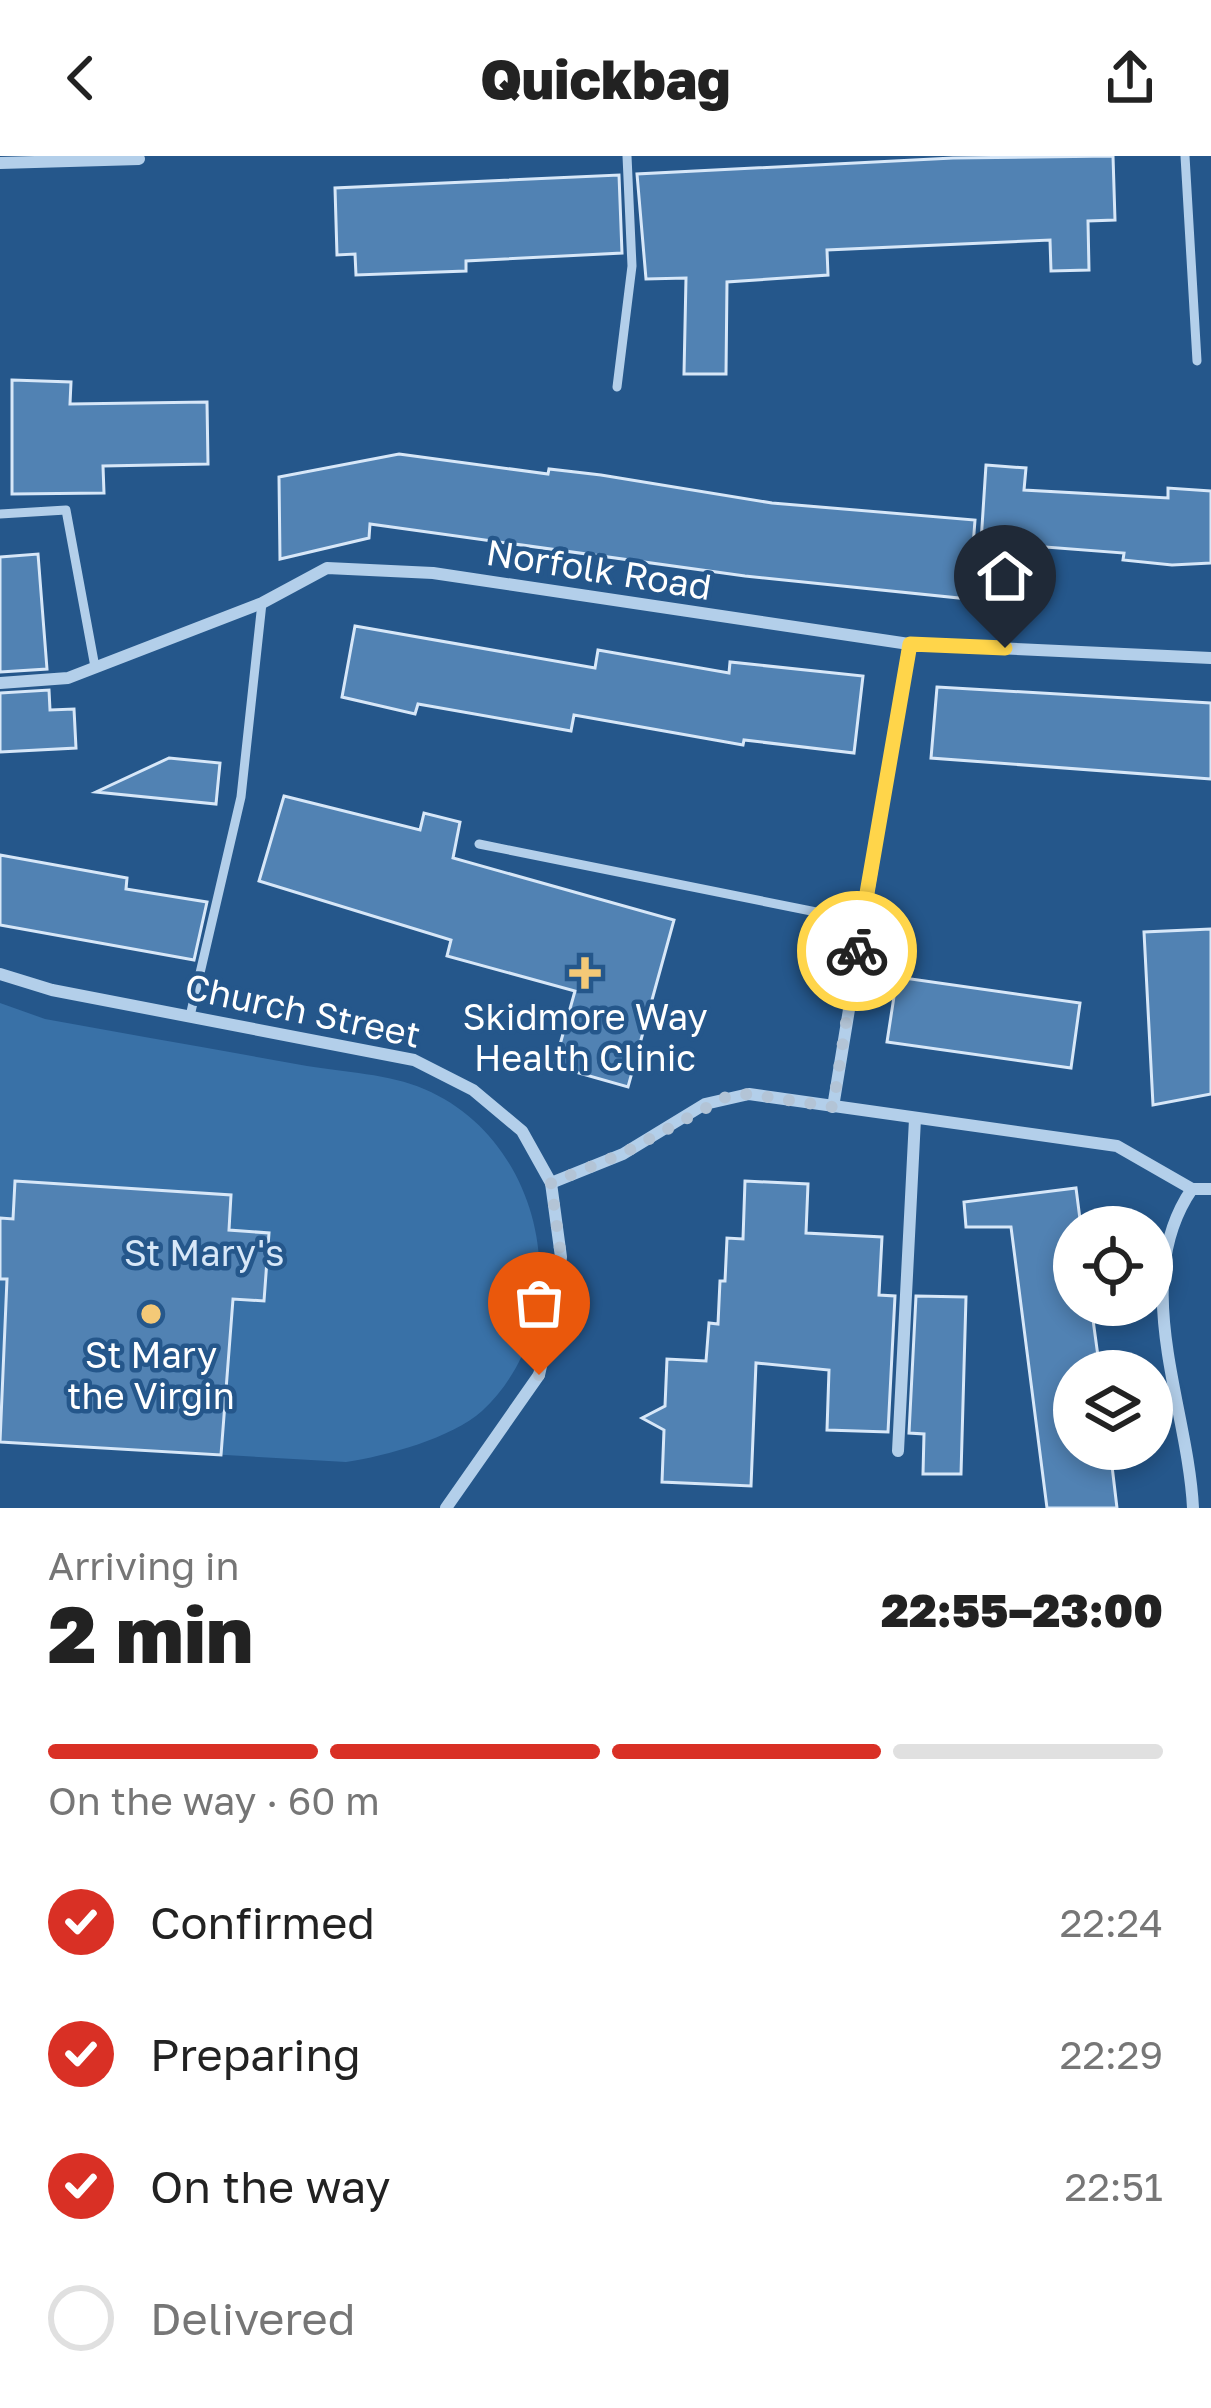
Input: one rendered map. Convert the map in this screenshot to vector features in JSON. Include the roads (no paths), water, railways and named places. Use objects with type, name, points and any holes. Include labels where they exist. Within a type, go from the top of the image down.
[{"type":"street","points":[[0,163],[139,159]]},
{"type":"street","name":"Norfolk Road","points":[[0,683],[68,678],[262,603],[327,568],[433,573],[910,644],[1211,658]]},
{"type":"street","points":[[833,1107],[910,644]]},
{"type":"street","name":"Church Street","points":[[0,974],[52,990],[414,1060],[473,1090],[521,1131],[551,1183],[561,1257],[539,1375],[446,1508]]},
{"type":"street","points":[[551,1183],[622,1154],[726,1097],[749,1094],[1117,1146],[1192,1190],[1211,1189]]},
{"type":"street","points":[[898,1451],[914,1119]]},
{"type":"street","points":[[1192,1190],[1166,1239],[1162,1282],[1193,1508]]},
{"type":"lane","points":[[617,387],[632,266],[627,156]]},
{"type":"lane","points":[[1185,156],[1197,362]]},
{"type":"lane","points":[[0,514],[66,510],[94,668]]},
{"type":"lane","points":[[190,1016],[241,797],[262,603]]},
{"type":"lane","points":[[479,844],[862,921]]},
{"type":"place","name":"Skidmore Way Health Clinic","points":[[585,973]]},
{"type":"place","name":"St Mary the Virgin","points":[[151,1314]]},
{"type":"park label","name":"St Mary's","points":[[204,1252]]}]
